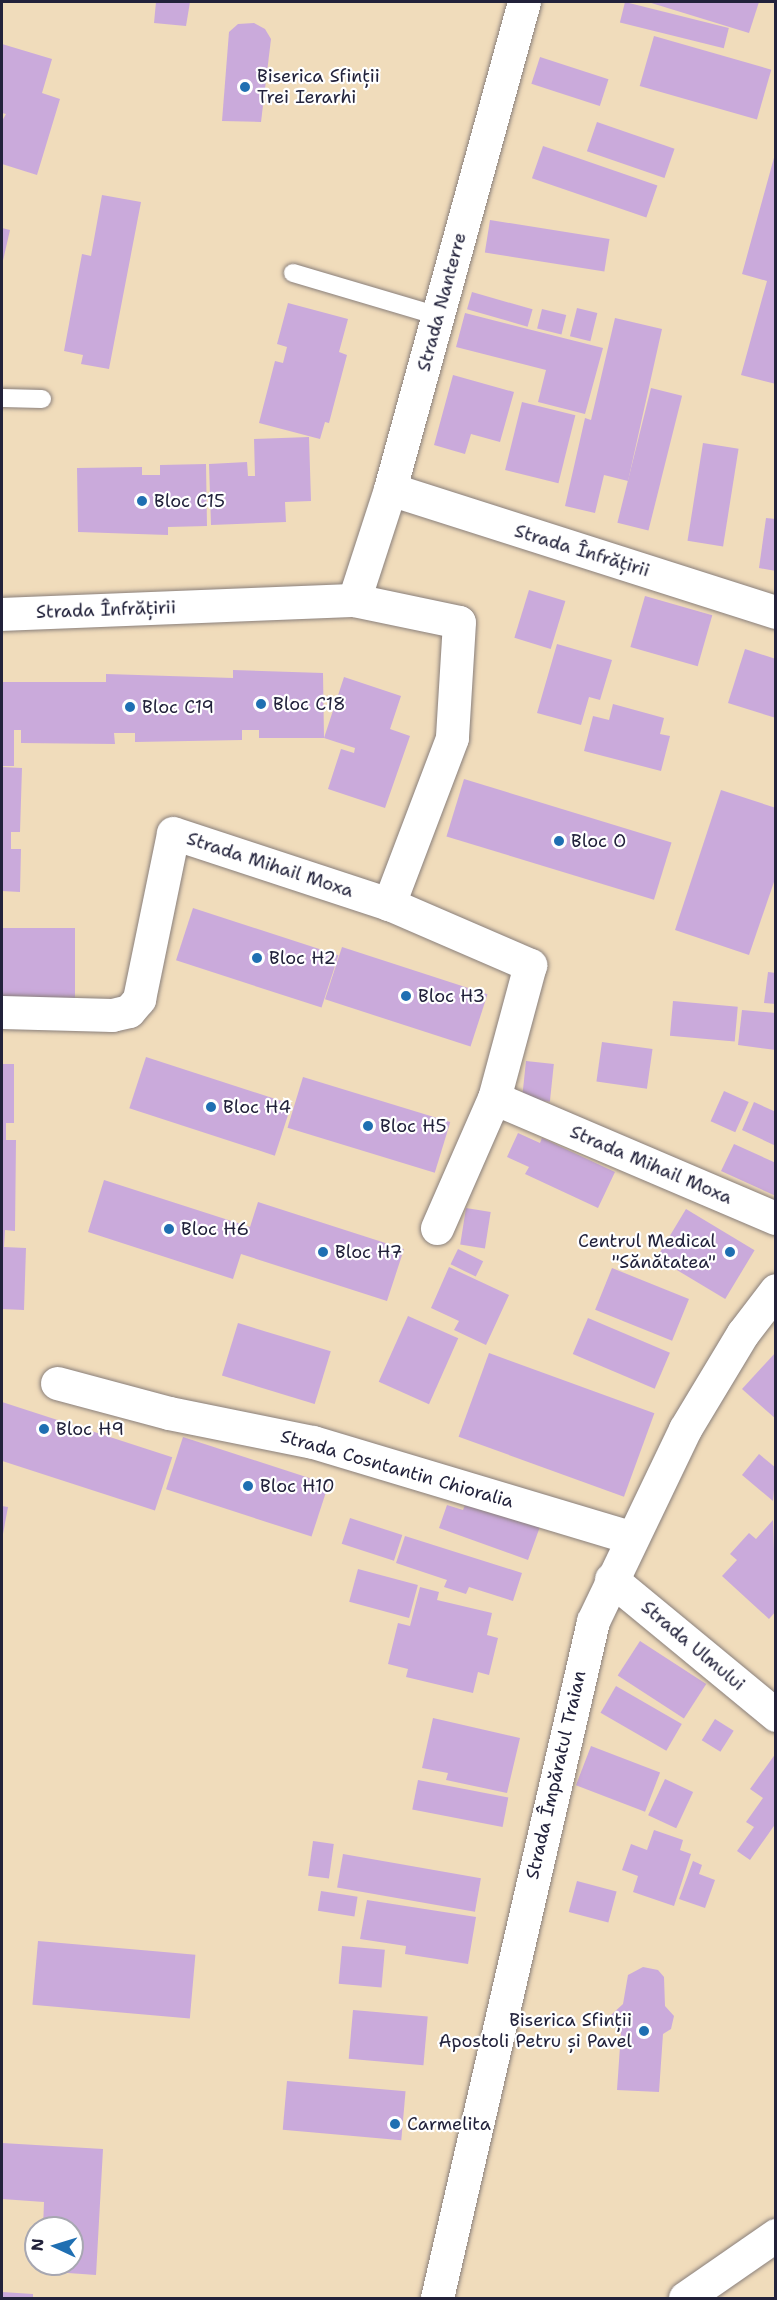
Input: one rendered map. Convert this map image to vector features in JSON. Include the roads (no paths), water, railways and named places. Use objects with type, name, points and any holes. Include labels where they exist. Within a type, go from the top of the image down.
[{"type":"street","name":"Strada Nanterre","points":[[354,600],[390,489],[524,2]]},
{"type":"street","name":"Strada Înfrățirii","points":[[390,489],[776,612]]},
{"type":"street","name":"Strada Înfrățirii","points":[[2,614],[354,600]]},
{"type":"street","points":[[354,600],[459,622],[452,738],[388,904]]},
{"type":"street","name":"Strada Mihail Moxa","points":[[2,1012],[112,1015],[129,1011],[139,999],[173,833],[388,904],[530,965],[494,1098],[437,1228]]},
{"type":"street","name":"Strada Mihail Moxa","points":[[494,1098],[776,1218]]},
{"type":"street","name":"Strada Împăratul Traian","points":[[437,2298],[578,1677],[593,1621],[630,1537],[685,1429],[743,1334],[776,1290]]},
{"type":"street","name":"Strada Cosntantin Chioralia","points":[[57,1383],[169,1413],[313,1442],[630,1537]]},
{"type":"street","name":"Strada Ulmului","points":[[611,1579],[776,1715]]},
{"type":"street","points":[[685,2298],[776,2235]]},
{"type":"lane","points":[[293,273],[438,316]]},
{"type":"lane","points":[[2,398],[42,399]]},
{"type":"place","name":"Biserica Sfinții Trei Ierarhi","points":[[245,87]]},
{"type":"place","name":"Bloc C15","points":[[142,501]]},
{"type":"place","name":"Bloc C18","points":[[261,704]]},
{"type":"place","name":"Bloc C19","points":[[130,707]]},
{"type":"place","name":"Bloc O","points":[[559,841]]},
{"type":"place","name":"Bloc H2","points":[[257,958]]},
{"type":"place","name":"Bloc H3","points":[[406,996]]},
{"type":"place","name":"Bloc H4","points":[[211,1107]]},
{"type":"place","name":"Bloc H5","points":[[368,1126]]},
{"type":"place","name":"Bloc H6","points":[[169,1229]]},
{"type":"place","name":"Bloc H7","points":[[323,1252]]},
{"type":"place","name":"Centrul Medical \"Sănătatea\"","points":[[730,1252]]},
{"type":"place","name":"Bloc H9","points":[[44,1429]]},
{"type":"place","name":"Bloc H10","points":[[248,1486]]},
{"type":"place","name":"Biserica Sfinții Apostoli Petru și Pavel","points":[[644,2031]]},
{"type":"place","name":"Carmelita","points":[[395,2124]]}]
